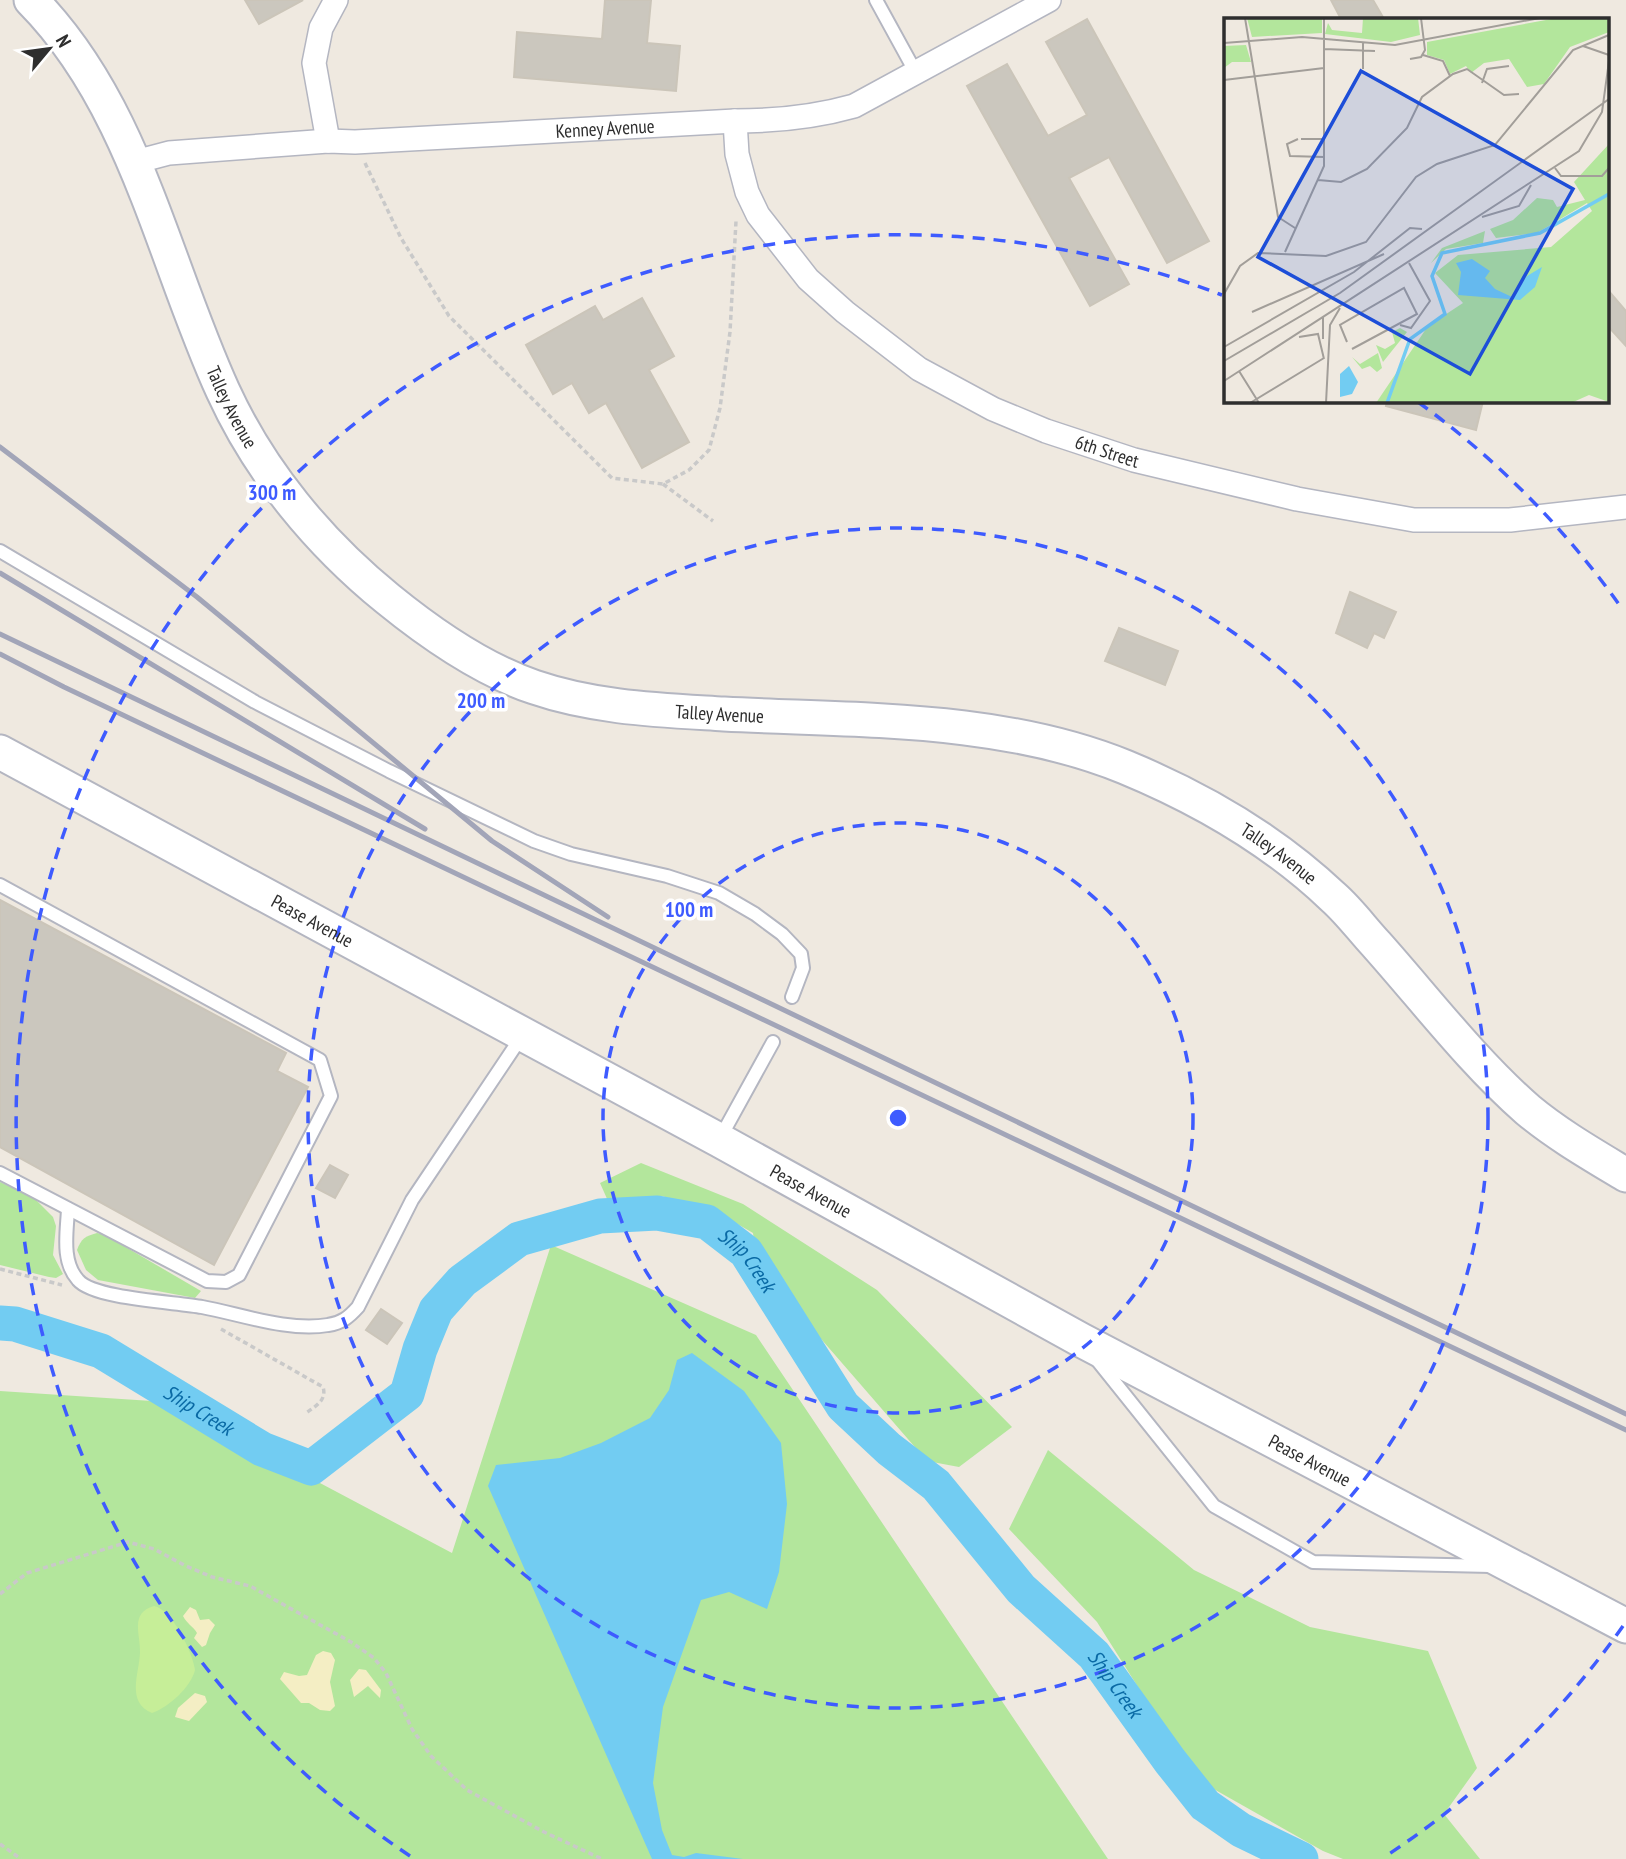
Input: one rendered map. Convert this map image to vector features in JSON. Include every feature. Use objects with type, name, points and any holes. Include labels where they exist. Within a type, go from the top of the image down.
[{"type":"street","name":"Talley Avenue","points":[[31,0],[53,22],[79,56],[135,162],[149,205],[224,394],[258,456],[300,513],[343,560],[388,600],[444,641],[501,674],[569,697],[641,709],[922,724],[993,732],[1055,744],[1133,771],[1189,796],[1237,824],[1288,859],[1335,898],[1493,1076],[1529,1111],[1572,1142],[1626,1175]]},
{"type":"street","points":[[328,141],[314,63],[321,27],[336,0]]},
{"type":"street","name":"Kenney Avenue","points":[[135,162],[169,153],[328,141],[355,142],[768,121],[829,113],[854,106],[1036,3]]},
{"type":"street","name":"6th Street","points":[[735,121],[737,154],[747,192],[758,215],[776,241],[808,279],[845,312],[919,369],[954,390],[1046,431],[1133,460],[1203,478],[1297,499],[1414,520],[1510,520],[1626,507]]},
{"type":"street","name":"Pease Avenue","points":[[0,752],[719,1140],[1081,1340],[1626,1626]]},
{"type":"lane","points":[[876,0],[916,73]]},
{"type":"lane","points":[[0,551],[255,702],[522,836],[571,854],[667,876],[719,893],[782,934],[801,954],[803,968],[792,997]]},
{"type":"lane","points":[[0,885],[320,1060],[331,1096],[239,1275],[226,1282],[207,1282],[0,1173]]},
{"type":"lane","points":[[68,1209],[66,1245],[69,1266],[79,1282],[95,1290],[302,1326],[326,1326],[345,1321],[358,1307],[412,1200],[522,1036]]},
{"type":"lane","points":[[719,1140],[773,1042]]},
{"type":"lane","points":[[1081,1340],[1214,1506],[1313,1562],[1512,1566]]},
{"type":"path","points":[[355,142],[401,237],[449,316],[612,478],[642,483],[663,484],[689,470],[709,450],[720,408],[730,332],[736,221],[747,192]]},
{"type":"path","points":[[663,484],[713,521]]},
{"type":"path","points":[[0,1269],[65,1286],[79,1282]]},
{"type":"path","points":[[211,1323],[323,1387],[323,1400],[306,1413]]},
{"type":"path","points":[[0,1594],[27,1573],[128,1542],[154,1549],[212,1577],[250,1586],[351,1642],[374,1658],[386,1673],[412,1730],[430,1756],[467,1790],[544,1832],[603,1859]]},
{"type":"path","points":[[0,1844],[21,1859]]},
{"type":"green space","points":[[641,1163],[743,1204],[877,1290],[1012,1427],[959,1467],[927,1461],[809,1325],[756,1257],[753,1233],[720,1214],[662,1196],[608,1201],[600,1183]]},
{"type":"green space","points":[[0,1182],[34,1198],[53,1217],[56,1226],[53,1255],[63,1274],[56,1278],[49,1277],[0,1265]]},
{"type":"green space","points":[[97,1233],[105,1235],[201,1291],[195,1298],[98,1280],[86,1270],[77,1250],[84,1238]]},
{"type":"green space","points":[[551,1245],[756,1335],[1108,1859],[0,1859],[0,1391],[167,1402],[452,1553]]},
{"type":"green space","points":[[1048,1450],[1194,1570],[1310,1627],[1428,1651],[1477,1768],[1444,1814],[1480,1859],[1343,1859],[1323,1851],[1196,1779],[1097,1622],[1009,1529]]},
{"type":"green space","points":[[154,1606],[161,1609],[174,1623],[186,1643],[195,1670],[178,1696],[152,1713],[139,1702],[136,1687],[140,1653],[139,1619],[146,1609]]},
{"type":"sand","points":[[190,1607],[196,1610],[200,1620],[209,1619],[215,1625],[206,1645],[202,1647],[194,1638],[197,1633],[183,1616]]},
{"type":"sand","points":[[323,1651],[331,1653],[335,1660],[330,1682],[335,1706],[330,1711],[320,1710],[309,1703],[301,1703],[280,1679],[284,1672],[307,1675],[316,1655]]},
{"type":"sand","points":[[359,1669],[366,1670],[381,1690],[380,1698],[368,1686],[354,1697],[350,1680]]},
{"type":"sand","points":[[195,1693],[205,1696],[207,1702],[189,1721],[175,1717],[178,1708]]},
{"type":"water","points":[[692,1353],[744,1391],[781,1443],[787,1504],[779,1572],[767,1609],[729,1592],[701,1600],[663,1707],[653,1783],[662,1830],[672,1855],[684,1857],[696,1853],[743,1859],[652,1859],[488,1486],[496,1465],[560,1458],[601,1443],[650,1418],[669,1390],[677,1360]]},
{"type":"building","points":[[245,0],[303,0],[259,24]]},
{"type":"building","points":[[605,0],[651,0],[647,43],[680,46],[676,91],[514,77],[517,32],[602,39]]},
{"type":"building","points":[[1331,0],[1373,0],[1383,18],[1340,18]]},
{"type":"building","points":[[1087,19],[1209,241],[1167,263],[1109,157],[1069,178],[1129,284],[1090,306],[967,86],[1007,64],[1048,136],[1087,115],[1046,42]]},
{"type":"building","points":[[1608,290],[1626,311],[1626,346],[1608,326]]},
{"type":"building","points":[[642,298],[674,356],[649,370],[689,442],[642,468],[606,403],[589,413],[572,383],[553,394],[526,345],[595,306],[603,320]]},
{"type":"building","points":[[1387,402],[1483,402],[1476,430],[1386,406]]},
{"type":"building","points":[[1350,592],[1396,612],[1384,638],[1374,633],[1367,648],[1336,633]]},
{"type":"building","points":[[1119,628],[1178,651],[1165,685],[1105,661]]},
{"type":"building","points":[[0,900],[286,1053],[277,1071],[308,1087],[214,1265],[0,1147]]},
{"type":"building","points":[[330,1165],[348,1175],[335,1198],[316,1188]]},
{"type":"building","points":[[381,1309],[402,1323],[387,1344],[366,1330]]},
{"type":"waterway","name":"Ship Creek","points":[[0,1323],[15,1324],[101,1351],[262,1449],[311,1468],[407,1394],[420,1349],[436,1310],[462,1281],[519,1239],[600,1216],[657,1213],[707,1222],[746,1252],[843,1406],[889,1449],[936,1485],[1021,1589],[1094,1655],[1205,1805],[1241,1830],[1301,1859]]},
{"type":"railway","points":[[0,447],[197,597],[492,841],[608,917]]},
{"type":"railway","points":[[0,573],[425,829]]},
{"type":"railway","points":[[0,634],[1626,1414]]},
{"type":"railway","points":[[0,654],[64,687],[1626,1430]]}]
